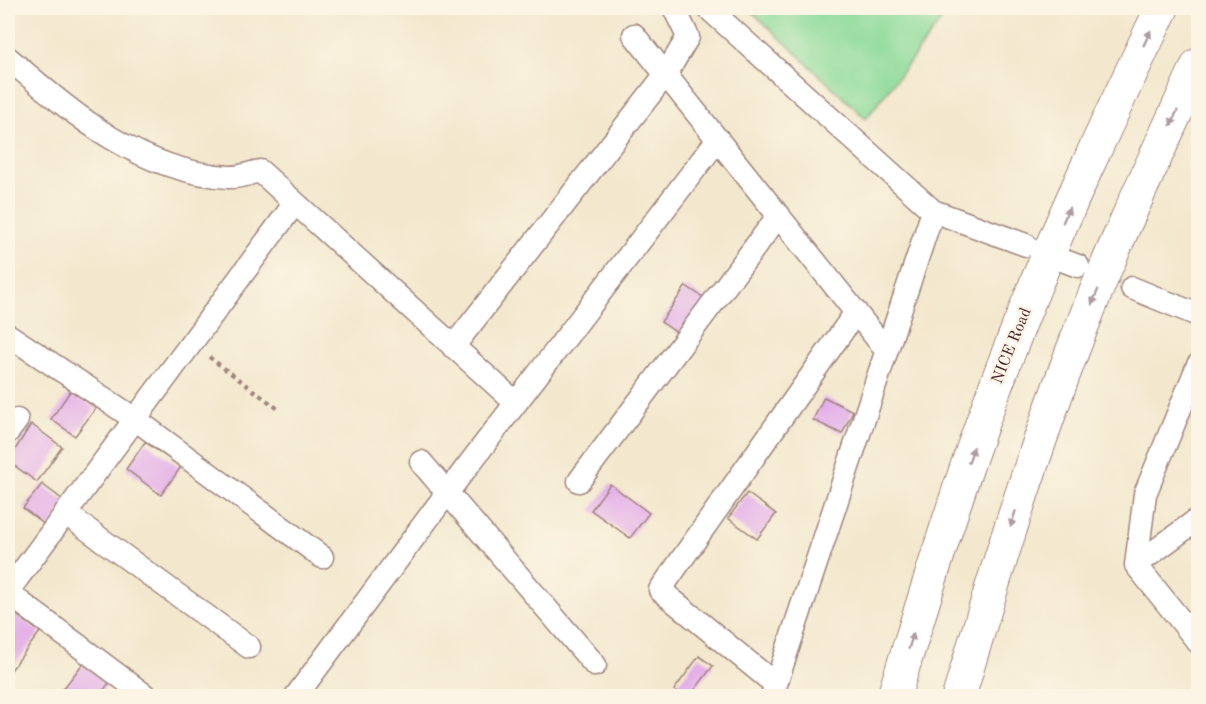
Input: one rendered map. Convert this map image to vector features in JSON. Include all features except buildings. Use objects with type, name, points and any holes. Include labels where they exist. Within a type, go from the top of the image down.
[{"type":"highway","name":"NICE Road","points":[[894,696],[979,429],[1017,329],[1095,149],[1162,8]]},
{"type":"highway","points":[[960,696],[995,573],[1035,450],[1073,349],[1148,174],[1198,65]]},
{"type":"street","points":[[453,347],[666,74],[688,37],[674,8]]},
{"type":"street","points":[[708,8],[933,212],[1026,245]]},
{"type":"street","points":[[634,34],[886,350]]},
{"type":"street","points":[[8,58],[105,137],[172,168],[231,178],[260,171],[516,404]]},
{"type":"street","points":[[296,696],[447,493],[718,139]]},
{"type":"street","points":[[146,696],[8,592],[295,203]]},
{"type":"street","points":[[856,312],[660,590],[773,690],[933,212]]},
{"type":"street","points":[[579,481],[779,215]]},
{"type":"street","points":[[1132,288],[1198,315]]},
{"type":"street","points":[[8,335],[135,419],[322,557]]},
{"type":"street","points":[[1198,365],[1145,494],[1136,565],[1198,642]]},
{"type":"street","points":[[421,462],[595,666]]},
{"type":"street","points":[[65,513],[249,647]]},
{"type":"street","points":[[1136,565],[1198,519]]},
{"type":"path","points":[[191,344],[281,411]]},
{"type":"green space","points":[[748,8],[951,8],[866,119]]}]
